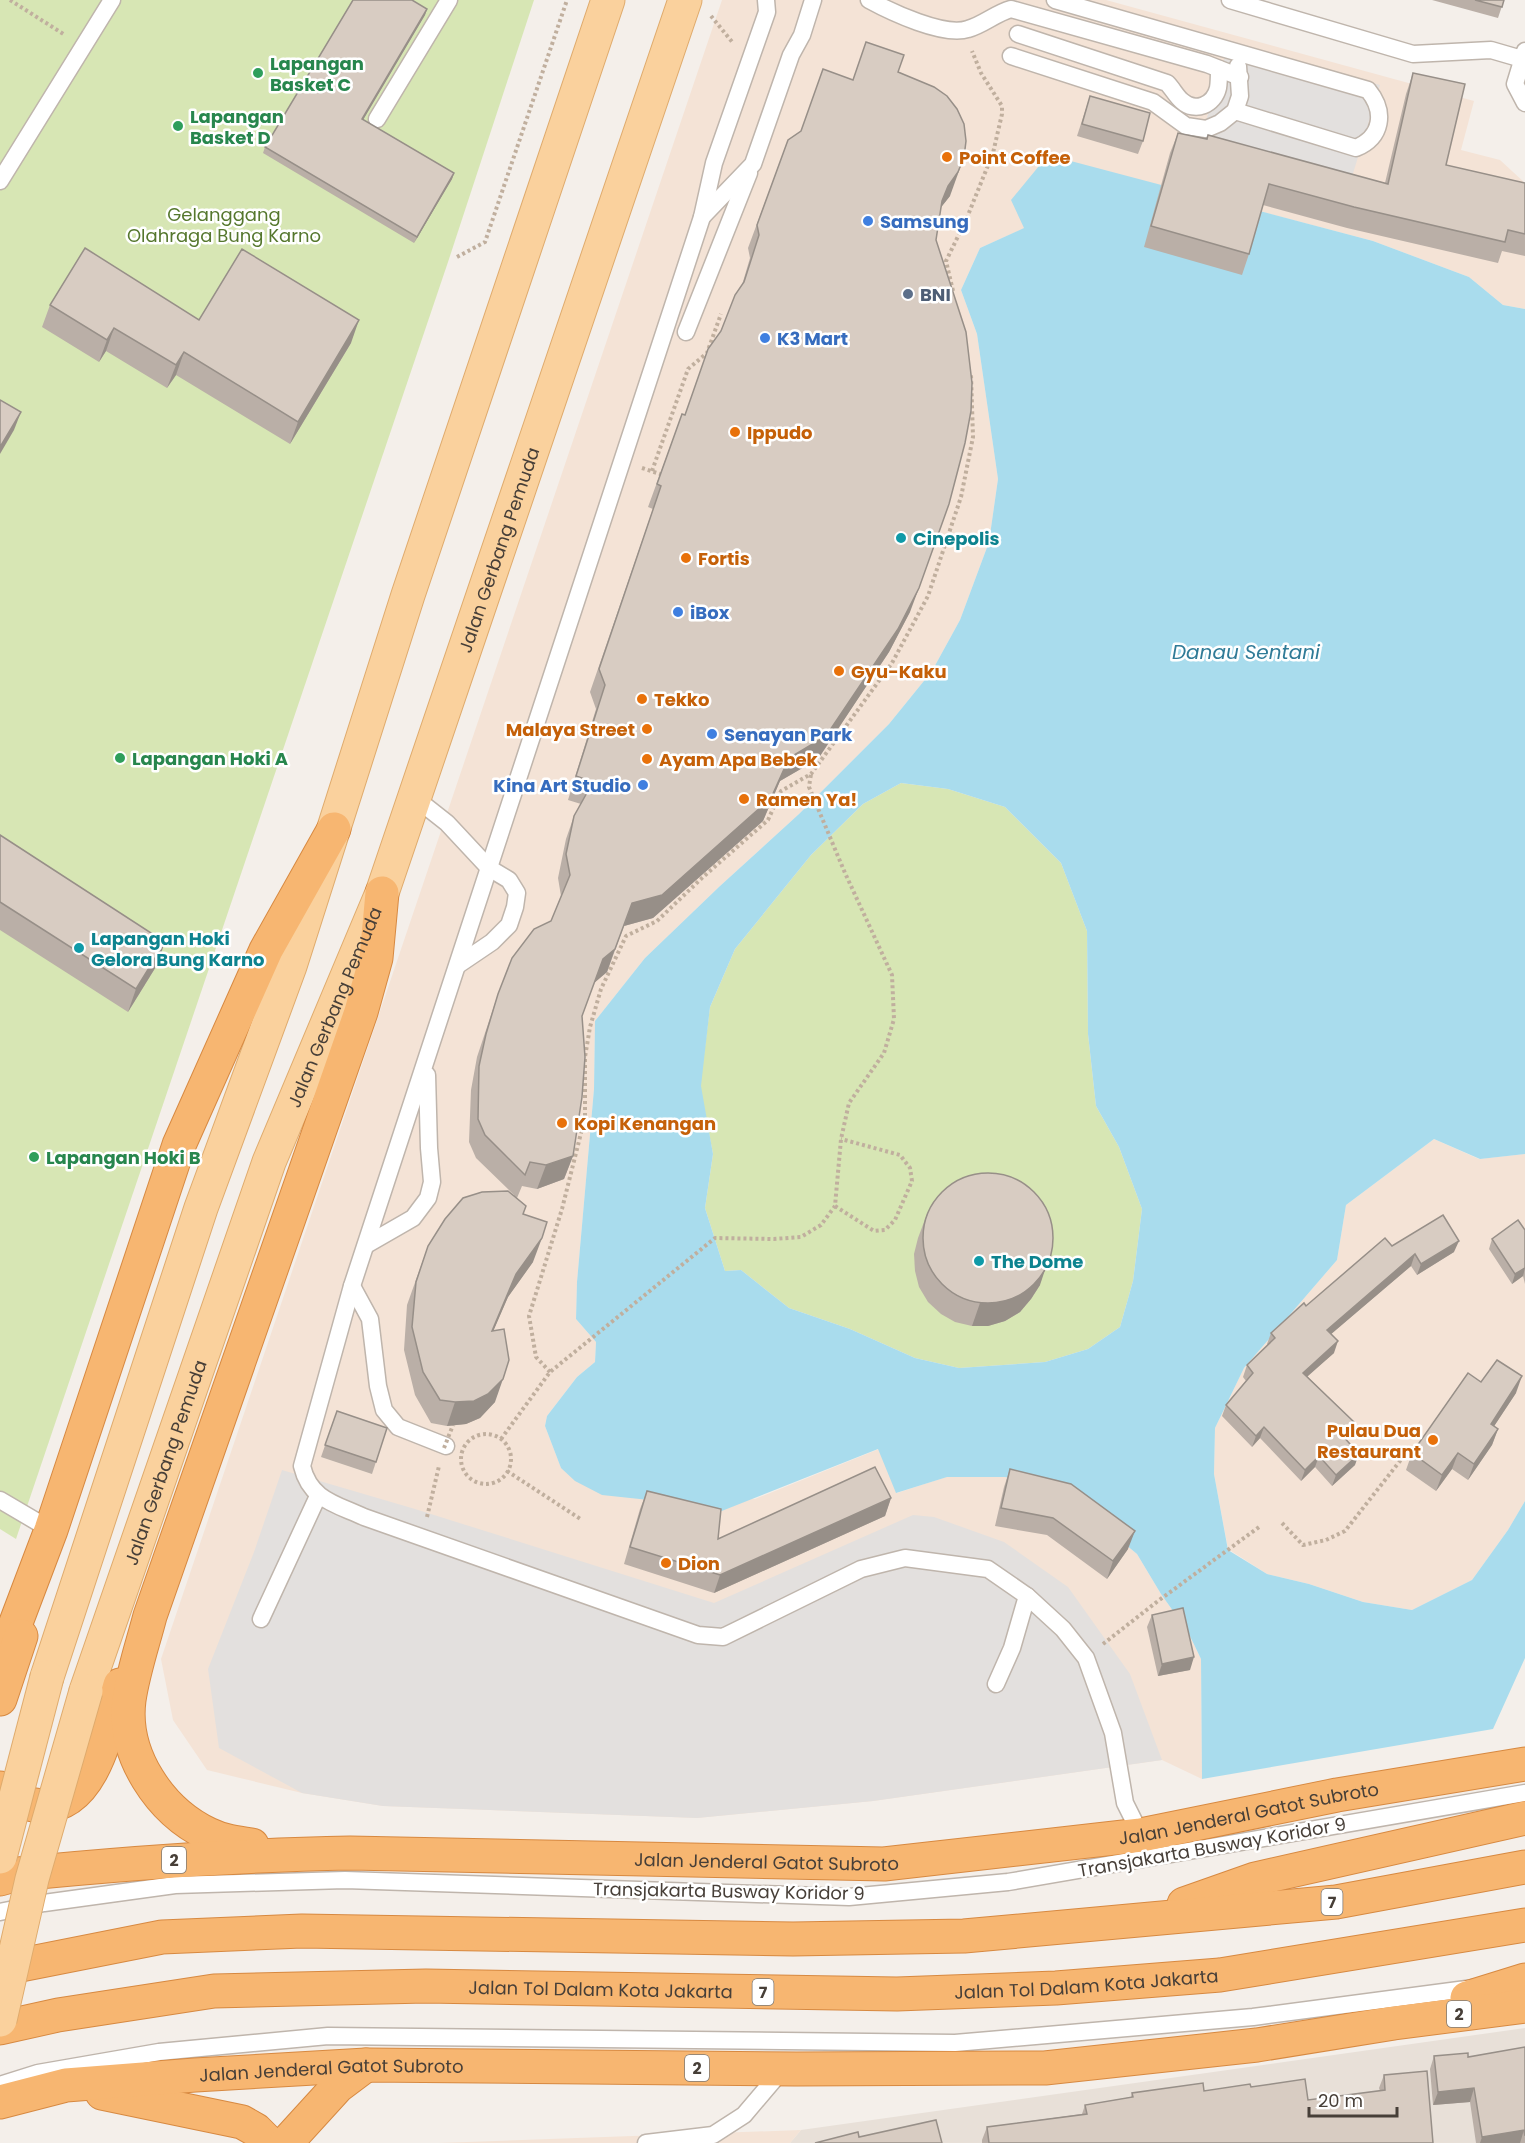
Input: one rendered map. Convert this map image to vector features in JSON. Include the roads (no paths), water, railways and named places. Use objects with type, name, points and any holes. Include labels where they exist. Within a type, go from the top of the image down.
[{"type":"highway","points":[[0,1656],[9,1641],[51,1530],[179,1145],[266,950],[334,829]]},
{"type":"highway","points":[[350,1853],[230,1842],[209,1835],[190,1824],[172,1810],[145,1775],[137,1758],[129,1720],[129,1701],[150,1616],[361,1012],[376,958],[382,893]]},
{"type":"highway","points":[[0,1699],[27,1618],[30,1589]]},
{"type":"highway","points":[[0,1788],[8,1796],[20,1802],[48,1806],[68,1798],[84,1784],[102,1744],[133,1641],[150,1616]]},
{"type":"highway","name":"Jalan Jenderal Gatot Subroto","points":[[0,1879],[18,1874],[140,1862],[268,1854],[350,1853],[884,1864],[1141,1835],[1337,1795],[1525,1764]]},
{"type":"highway","points":[[1137,1921],[1255,1878],[1525,1818]]},
{"type":"highway","name":"7","points":[[0,1969],[162,1937],[302,1931],[793,1939],[964,1936],[1336,1902],[1525,1868]]},
{"type":"highway","name":"Jalan Tol Dalam Kota Jakarta","points":[[0,2028],[58,2015],[214,1991],[426,1986],[897,1994],[1056,1988],[1220,1975],[1525,1925]]},
{"type":"highway","name":"Jalan Jenderal Gatot Subroto","points":[[0,2102],[66,2085],[366,2065],[783,2069],[1045,2068],[1257,2045],[1394,2023],[1522,1988]]},
{"type":"highway","points":[[286,2143],[338,2086],[366,2065]]},
{"type":"highway","points":[[66,2085],[242,2122],[256,2130],[269,2143]]},
{"type":"main road","points":[[0,1857],[47,1677],[201,1208],[290,966],[408,595],[608,0]]},
{"type":"main road","name":"Jalan Gerbang Pemuda","points":[[0,2020],[32,1879],[86,1691],[269,1161],[382,893],[414,797],[697,6]]},
{"type":"lane","points":[[0,181],[112,0]]},
{"type":"lane","points":[[377,119],[449,0]]},
{"type":"lane","points":[[766,0],[767,12],[714,163],[702,217],[352,1286],[302,1466],[304,1476],[318,1496],[364,1517],[698,1635],[723,1637],[861,1569],[905,1558],[988,1569],[1027,1596],[1063,1629],[1086,1658],[1113,1733],[1125,1803],[1141,1835]]},
{"type":"lane","points":[[686,332],[753,164],[813,0]]},
{"type":"lane","points":[[869,0],[892,12],[952,31],[964,30],[1011,9],[1240,77]]},
{"type":"lane","points":[[1055,0],[1368,90],[1381,112],[1374,136],[1367,143],[1356,148],[1235,111]]},
{"type":"lane","points":[[1230,0],[1413,54],[1491,51],[1523,55],[1515,84],[1525,103]]},
{"type":"lane","points":[[1018,34],[1167,83],[1180,100],[1198,107],[1207,105],[1215,96],[1219,69]]},
{"type":"lane","points":[[1011,56],[1153,102],[1186,126],[1206,129],[1220,123],[1235,111],[1240,96],[1240,77],[1234,51]]},
{"type":"lane","points":[[702,217],[753,164]]},
{"type":"lane","points":[[414,797],[447,823],[489,868],[510,880],[517,892],[516,907],[509,925],[492,942],[458,964]]},
{"type":"lane","points":[[366,1245],[413,1218],[428,1198],[432,1182],[426,1062]]},
{"type":"lane","points":[[352,1286],[370,1318],[378,1386],[384,1410],[398,1427],[446,1446]]},
{"type":"lane","points":[[261,1619],[318,1496]]},
{"type":"lane","points":[[0,1500],[51,1530]]},
{"type":"lane","points":[[996,1683],[1012,1648],[1027,1596]]},
{"type":"lane","name":"Transjakarta Busway Koridor 9","points":[[0,1912],[44,1903],[175,1885],[345,1880],[849,1896],[1008,1882],[1525,1793]]},
{"type":"lane","points":[[0,2085],[38,2073],[159,2052],[328,2036],[955,2043],[1253,2017],[1522,1988]]},
{"type":"lane","points":[[646,2143],[713,2134],[744,2115],[783,2069]]},
{"type":"water","name":"Danau Sentani","points":[[1048,155],[1373,241],[1469,277],[1503,305],[1525,309],[1525,1154],[1480,1159],[1434,1139],[1346,1205],[1337,1260],[1244,1368],[1215,1428],[1214,1474],[1228,1550],[1267,1574],[1309,1584],[1363,1602],[1412,1610],[1472,1580],[1508,1530],[1525,1501],[1525,1658],[1493,1729],[1202,1779],[1201,1659],[1188,1632],[1161,1594],[1137,1554],[1060,1490],[1005,1477],[947,1477],[896,1493],[878,1449],[699,1520],[649,1500],[602,1495],[575,1481],[561,1468],[545,1426],[547,1416],[577,1377],[595,1362],[596,1342],[576,1319],[577,1282],[594,1089],[595,1021],[645,958],[799,814],[889,724],[932,671],[960,620],[989,542],[998,479],[977,334],[961,290],[980,248],[1024,228],[1011,200]],"holes":[[[901,783],[948,789],[1005,807],[1061,863],[1087,931],[1088,1034],[1096,1106],[1119,1147],[1142,1209],[1133,1281],[1120,1327],[1088,1349],[1045,1362],[959,1368],[915,1358],[850,1329],[789,1308],[741,1270],[725,1271],[705,1208],[713,1154],[701,1086],[710,1007],[735,949],[811,855],[863,804]]]},
{"type":"place","name":"Lapangan Basket C","points":[[258,73]]},
{"type":"place","name":"Lapangan Basket D","points":[[178,126]]},
{"type":"place","name":"Point Coffee","points":[[947,157]]},
{"type":"place","name":"Samsung","points":[[868,221]]},
{"type":"place","name":"BNI","points":[[908,294]]},
{"type":"place","name":"K3 Mart","points":[[765,338]]},
{"type":"place","name":"Ippudo","points":[[735,432]]},
{"type":"place","name":"Cinepolis","points":[[901,538]]},
{"type":"place","name":"Fortis","points":[[686,558]]},
{"type":"place","name":"iBox","points":[[678,612]]},
{"type":"place","name":"Gyu-Kaku","points":[[839,671]]},
{"type":"place","name":"Tekko","points":[[642,699]]},
{"type":"place","name":"Malaya Street","points":[[647,729]]},
{"type":"place","name":"Senayan Park","points":[[712,734]]},
{"type":"place","name":"Lapangan Hoki A","points":[[120,758]]},
{"type":"place","name":"Ayam Apa Bebek","points":[[647,759]]},
{"type":"place","name":"Kina Art Studio","points":[[643,785]]},
{"type":"place","name":"Ramen Ya!","points":[[744,799]]},
{"type":"place","name":"Lapangan Hoki Gelora Bung Karno","points":[[79,948]]},
{"type":"place","name":"Kopi Kenangan","points":[[562,1123]]},
{"type":"place","name":"Lapangan Hoki B","points":[[34,1157]]},
{"type":"place","name":"The Dome","points":[[979,1261]]},
{"type":"place","name":"Pulau Dua Restaurant","points":[[1433,1440]]},
{"type":"place","name":"Dion","points":[[666,1563]]},
{"type":"park label","name":"Gelanggang Olahraga Bung Karno","points":[[224,224]]}]
